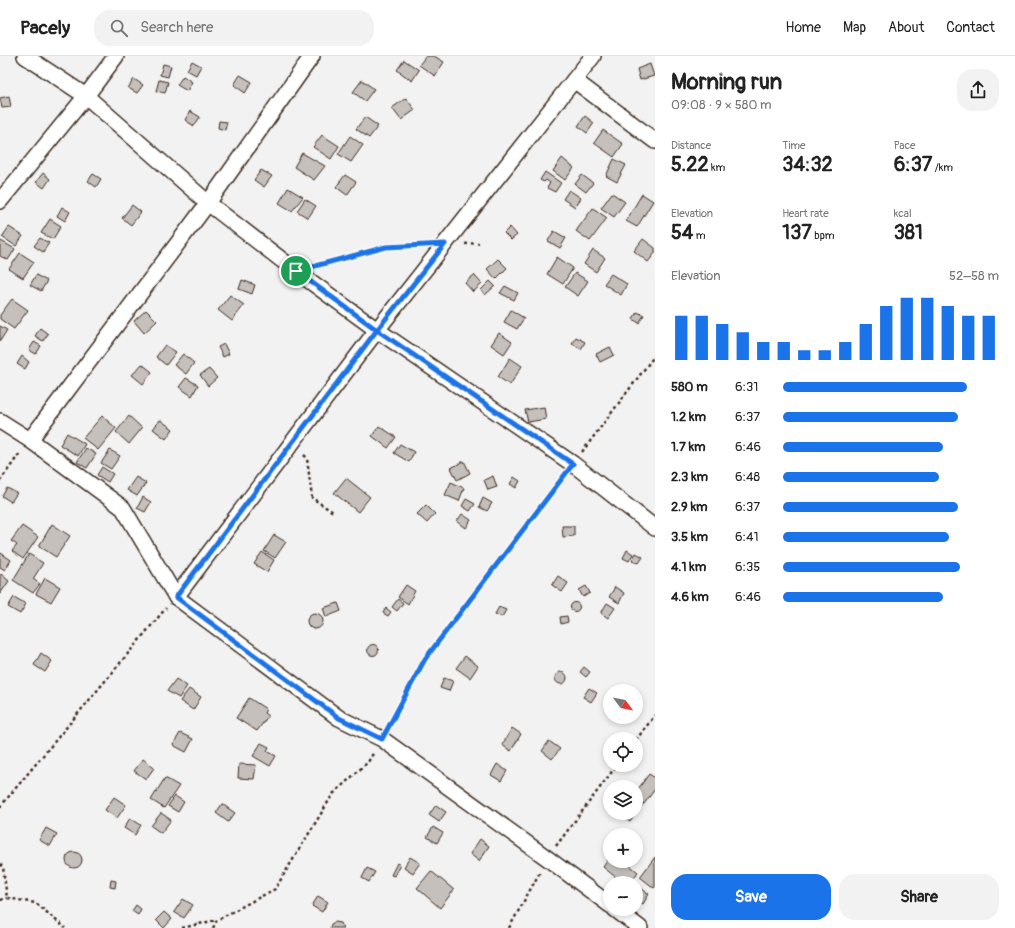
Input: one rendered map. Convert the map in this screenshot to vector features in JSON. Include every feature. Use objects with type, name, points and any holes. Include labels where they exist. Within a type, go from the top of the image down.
[{"type":"street","points":[[25,56],[86,96],[208,203],[296,271],[377,330],[573,464],[655,528]]},
{"type":"street","points":[[0,201],[86,96],[116,56]]},
{"type":"street","points":[[30,440],[208,203],[312,56]]},
{"type":"street","points":[[176,597],[377,330],[593,56]]},
{"type":"street","points":[[574,80],[655,141]]},
{"type":"street","points":[[0,421],[30,440],[123,508],[176,597],[339,718],[382,739],[548,858],[603,900]]},
{"type":"street","points":[[624,916],[640,928]]},
{"type":"path","points":[[296,271],[386,247],[479,243]]},
{"type":"path","points":[[182,928],[216,920],[275,889],[333,794],[368,762],[425,659],[655,355]]},
{"type":"path","points":[[0,481],[30,440]]},
{"type":"path","points":[[291,444],[308,458],[312,498],[333,512]]},
{"type":"path","points":[[0,807],[176,597]]},
{"type":"path","points":[[642,732],[655,715]]},
{"type":"path","points":[[509,928],[548,858],[612,772]]},
{"type":"path","points":[[0,864],[3,867],[7,898]]},
{"type":"path","points":[[0,900],[7,898],[36,903],[65,928]]},
{"type":"path","points":[[213,928],[216,920]]},
{"type":"building","points":[[426,56],[434,56],[444,62],[435,76],[419,65]]},
{"type":"building","points":[[404,60],[419,70],[412,81],[397,70]]},
{"type":"building","points":[[192,61],[201,66],[196,75],[187,70]]},
{"type":"building","points":[[163,64],[171,66],[168,77],[160,75]]},
{"type":"building","points":[[650,64],[654,76],[640,80],[637,69]]},
{"type":"building","points":[[240,75],[252,82],[245,93],[234,85]]},
{"type":"building","points":[[183,76],[192,82],[187,91],[177,85]]},
{"type":"building","points":[[134,79],[143,85],[137,93],[128,88]]},
{"type":"building","points":[[159,80],[168,82],[165,93],[156,91]]},
{"type":"building","points":[[362,80],[374,89],[365,101],[353,92]]},
{"type":"building","points":[[9,96],[11,107],[2,108],[0,98]]},
{"type":"building","points":[[406,98],[415,110],[401,120],[392,108]]},
{"type":"building","points":[[190,111],[200,117],[194,126],[185,120]]},
{"type":"building","points":[[585,116],[594,123],[587,133],[578,126]]},
{"type":"building","points":[[365,117],[378,126],[369,138],[356,129]]},
{"type":"building","points":[[219,121],[227,122],[225,130],[218,128]]},
{"type":"building","points":[[603,130],[623,144],[614,157],[594,143]]},
{"type":"building","points":[[322,135],[339,146],[331,159],[313,147]]},
{"type":"building","points":[[350,136],[363,145],[351,162],[338,154]]},
{"type":"building","points":[[302,153],[325,166],[314,180],[294,167]]},
{"type":"building","points":[[562,158],[574,168],[565,180],[553,171]]},
{"type":"building","points":[[614,159],[626,165],[617,182],[606,176]]},
{"type":"building","points":[[261,170],[272,176],[264,187],[254,180]]},
{"type":"building","points":[[545,172],[561,183],[555,192],[547,188],[550,183],[546,180],[544,182],[540,180]]},
{"type":"building","points":[[43,173],[50,179],[44,188],[36,182]]},
{"type":"building","points":[[93,174],[101,179],[96,187],[88,181]]},
{"type":"building","points":[[345,175],[356,182],[347,195],[336,187]]},
{"type":"building","points":[[582,175],[593,183],[586,192],[575,184]]},
{"type":"building","points":[[288,188],[303,197],[292,211],[279,203]]},
{"type":"building","points":[[569,190],[581,198],[575,207],[563,199]]},
{"type":"building","points":[[612,193],[625,202],[614,217],[601,208]]},
{"type":"building","points":[[642,194],[653,201],[637,227],[626,221]]},
{"type":"building","points":[[305,199],[316,206],[308,218],[297,211]]},
{"type":"building","points":[[132,205],[141,212],[131,225],[122,218]]},
{"type":"building","points":[[62,207],[70,212],[65,221],[57,216]]},
{"type":"building","points":[[593,208],[607,218],[590,241],[576,231]]},
{"type":"building","points":[[50,219],[61,226],[53,239],[41,233]]},
{"type":"building","points":[[9,227],[23,236],[16,246],[2,237]]},
{"type":"building","points":[[510,227],[517,235],[511,240],[504,233]]},
{"type":"building","points":[[554,231],[566,238],[560,248],[548,241]]},
{"type":"building","points":[[40,238],[49,243],[43,252],[34,246]]},
{"type":"building","points":[[643,239],[655,248],[655,253],[648,262],[634,251]]},
{"type":"building","points":[[1,241],[15,249],[8,260],[0,256]]},
{"type":"building","points":[[593,250],[605,258],[596,272],[584,264]]},
{"type":"building","points":[[20,253],[34,262],[23,278],[9,269]]},
{"type":"building","points":[[557,257],[573,268],[563,284],[547,274]]},
{"type":"building","points":[[498,259],[507,268],[496,279],[487,269]]},
{"type":"building","points":[[575,273],[588,281],[578,296],[565,287]]},
{"type":"building","points":[[611,274],[627,284],[621,295],[604,284]]},
{"type":"building","points":[[36,275],[47,281],[41,291],[30,285]]},
{"type":"building","points":[[474,275],[482,284],[473,292],[465,283]]},
{"type":"building","points":[[242,280],[255,285],[252,294],[239,289]]},
{"type":"building","points":[[490,281],[495,286],[485,295],[481,290]]},
{"type":"building","points":[[505,286],[518,293],[514,300],[500,293]]},
{"type":"building","points":[[230,295],[244,305],[232,321],[218,310]]},
{"type":"building","points":[[12,299],[28,310],[14,329],[0,319],[0,315]]},
{"type":"building","points":[[146,310],[157,321],[144,333],[134,321]]},
{"type":"building","points":[[511,310],[524,318],[517,329],[504,322]]},
{"type":"building","points":[[637,312],[644,315],[639,323],[633,319]]},
{"type":"building","points":[[0,326],[7,330],[0,341]]},
{"type":"building","points":[[40,328],[48,334],[43,341],[35,336]]},
{"type":"building","points":[[499,333],[512,342],[504,354],[491,345]]},
{"type":"building","points":[[576,337],[585,342],[581,349],[572,343]]},
{"type":"building","points":[[34,342],[41,346],[36,354],[29,350]]},
{"type":"building","points":[[224,344],[229,354],[223,357],[218,347]]},
{"type":"building","points":[[165,345],[176,352],[166,365],[156,357]]},
{"type":"building","points":[[610,347],[614,355],[600,362],[596,354]]},
{"type":"building","points":[[183,354],[194,363],[186,374],[174,365]]},
{"type":"building","points":[[22,356],[29,362],[25,369],[17,364]]},
{"type":"building","points":[[510,358],[522,366],[510,385],[498,377]]},
{"type":"building","points":[[142,364],[152,372],[143,384],[132,375]]},
{"type":"building","points":[[209,369],[217,378],[208,386],[200,375]]},
{"type":"building","points":[[186,378],[198,385],[192,396],[179,387]]},
{"type":"building","points":[[544,407],[546,419],[528,422],[525,410]]},
{"type":"building","points":[[102,416],[116,428],[98,450],[83,438]]},
{"type":"building","points":[[129,416],[142,428],[129,444],[116,432]]},
{"type":"building","points":[[160,420],[173,429],[166,439],[153,429]]},
{"type":"building","points":[[379,426],[396,437],[388,448],[372,436]]},
{"type":"building","points":[[67,433],[85,444],[78,456],[60,445]]},
{"type":"building","points":[[400,444],[414,452],[409,462],[394,453]]},
{"type":"building","points":[[86,448],[96,454],[87,468],[77,462]]},
{"type":"building","points":[[110,450],[120,456],[111,469],[101,463]]},
{"type":"building","points":[[464,461],[470,473],[457,480],[451,468]]},
{"type":"building","points":[[102,467],[113,474],[108,482],[97,475]]},
{"type":"building","points":[[493,476],[497,487],[488,490],[484,480]]},
{"type":"building","points":[[136,477],[146,483],[137,496],[127,490]]},
{"type":"building","points":[[514,477],[520,481],[516,488],[510,484]]},
{"type":"building","points":[[346,478],[370,497],[358,512],[334,493]]},
{"type":"building","points":[[451,482],[464,488],[459,501],[445,495]]},
{"type":"building","points":[[7,488],[17,493],[11,502],[2,496]]},
{"type":"building","points":[[143,497],[151,502],[145,512],[137,508]]},
{"type":"building","points":[[483,498],[492,503],[487,511],[479,507]]},
{"type":"building","points":[[466,499],[475,504],[470,511],[462,506]]},
{"type":"building","points":[[426,505],[435,514],[427,523],[417,514]]},
{"type":"building","points":[[462,514],[471,520],[466,528],[457,521]]},
{"type":"building","points":[[52,524],[70,536],[56,557],[39,546]]},
{"type":"building","points":[[22,526],[38,537],[23,559],[12,551],[17,545],[11,541]]},
{"type":"building","points":[[562,526],[574,526],[574,536],[563,537]]},
{"type":"building","points":[[274,535],[286,542],[275,558],[264,551]]},
{"type":"building","points":[[627,550],[633,554],[629,561],[623,558]]},
{"type":"building","points":[[262,552],[274,560],[267,572],[254,564]]},
{"type":"building","points":[[1,553],[11,560],[5,570],[0,567]]},
{"type":"building","points":[[636,553],[643,557],[639,563],[632,560]]},
{"type":"building","points":[[29,554],[43,563],[33,579],[40,584],[33,593],[13,580]]},
{"type":"building","points":[[1,574],[9,581],[0,594],[0,576]]},
{"type":"building","points":[[558,576],[568,583],[562,592],[552,585]]},
{"type":"building","points":[[45,578],[60,587],[51,602],[36,594]]},
{"type":"building","points":[[406,585],[415,591],[408,604],[398,597]]},
{"type":"building","points":[[586,586],[590,593],[583,597],[579,590]]},
{"type":"building","points":[[615,587],[624,593],[619,603],[609,597]]},
{"type":"building","points":[[14,597],[26,604],[20,614],[8,607]]},
{"type":"building","points":[[398,599],[403,603],[397,611],[392,607]]},
{"type":"building","points":[[338,603],[341,611],[326,617],[323,608]]},
{"type":"building","points":[[573,603],[577,603],[579,607],[577,611],[573,611],[571,609],[571,605]]},
{"type":"building","points":[[607,603],[615,608],[608,618],[601,613]]},
{"type":"building","points":[[499,607],[506,610],[502,617],[495,614]]},
{"type":"building","points":[[386,608],[391,612],[388,616],[383,613]]},
{"type":"building","points":[[315,613],[322,618],[323,621],[318,628],[315,629],[308,624],[307,621],[312,614]]},
{"type":"building","points":[[567,616],[568,622],[561,624],[560,617]]},
{"type":"building","points":[[371,645],[375,645],[377,646],[377,654],[371,655],[368,652],[368,648]]},
{"type":"building","points":[[41,653],[52,661],[45,672],[34,665]]},
{"type":"building","points":[[465,656],[478,666],[470,678],[456,668]]},
{"type":"building","points":[[584,667],[590,672],[586,677],[580,672]]},
{"type":"building","points":[[563,672],[566,673],[566,683],[559,684],[556,683],[555,676],[556,673]]},
{"type":"building","points":[[444,678],[453,681],[449,691],[440,688]]},
{"type":"building","points":[[176,679],[187,686],[179,698],[167,691]]},
{"type":"building","points":[[589,688],[597,693],[591,702],[583,697]]},
{"type":"building","points":[[189,689],[201,697],[193,710],[180,701]]},
{"type":"building","points":[[249,698],[266,709],[264,713],[268,716],[257,731],[236,718]]},
{"type":"building","points":[[512,728],[521,734],[511,751],[502,745]]},
{"type":"building","points":[[180,733],[193,739],[186,752],[173,745]]},
{"type":"building","points":[[549,741],[560,749],[552,759],[542,751]]},
{"type":"building","points":[[261,743],[269,747],[267,751],[276,756],[270,766],[253,756]]},
{"type":"building","points":[[143,759],[154,768],[146,779],[134,771]]},
{"type":"building","points":[[239,764],[256,765],[254,779],[238,778]]},
{"type":"building","points":[[497,764],[507,771],[501,781],[491,775]]},
{"type":"building","points":[[649,774],[655,778],[655,789],[644,804],[643,803],[643,782]]},
{"type":"building","points":[[165,778],[179,786],[164,808],[151,800]]},
{"type":"building","points":[[175,796],[184,802],[178,812],[168,806]]},
{"type":"building","points":[[114,797],[126,805],[117,818],[105,810]]},
{"type":"building","points":[[222,804],[235,813],[228,822],[216,813]]},
{"type":"building","points":[[436,805],[446,812],[439,822],[429,815]]},
{"type":"building","points":[[161,813],[171,820],[161,833],[151,826]]},
{"type":"building","points":[[130,818],[141,825],[135,835],[124,828]]},
{"type":"building","points":[[433,827],[443,833],[437,843],[427,837]]},
{"type":"building","points":[[46,828],[57,834],[50,846],[39,840]]},
{"type":"building","points":[[480,839],[489,846],[479,861],[470,854]]},
{"type":"building","points":[[74,852],[81,857],[82,860],[77,867],[74,868],[67,863],[66,860],[71,853]]},
{"type":"building","points":[[410,857],[420,863],[413,873],[404,867]]},
{"type":"building","points":[[655,857],[655,887],[654,888],[643,879],[643,876],[641,876]]},
{"type":"building","points":[[397,863],[400,865],[394,876],[391,875]]},
{"type":"building","points":[[367,868],[375,872],[369,882],[362,878]]},
{"type":"building","points":[[604,868],[633,868],[638,872],[635,876],[614,876]]},
{"type":"building","points":[[431,871],[454,890],[440,908],[417,888]]},
{"type":"building","points":[[111,880],[116,881],[115,888],[110,887]]},
{"type":"building","points":[[643,890],[649,894],[643,904]]},
{"type":"building","points":[[318,896],[328,902],[322,912],[312,906]]},
{"type":"building","points":[[183,899],[193,905],[184,918],[174,912]]},
{"type":"building","points":[[136,905],[141,909],[138,915],[132,911]]},
{"type":"building","points":[[164,912],[172,919],[164,928],[156,920]]},
{"type":"building","points":[[335,922],[341,923],[343,928],[330,928],[331,924]]},
{"type":"route","points":[[296,271],[377,330],[176,597],[339,718],[382,739],[425,659],[573,464],[377,330],[445,244],[386,247],[296,271]]}]
